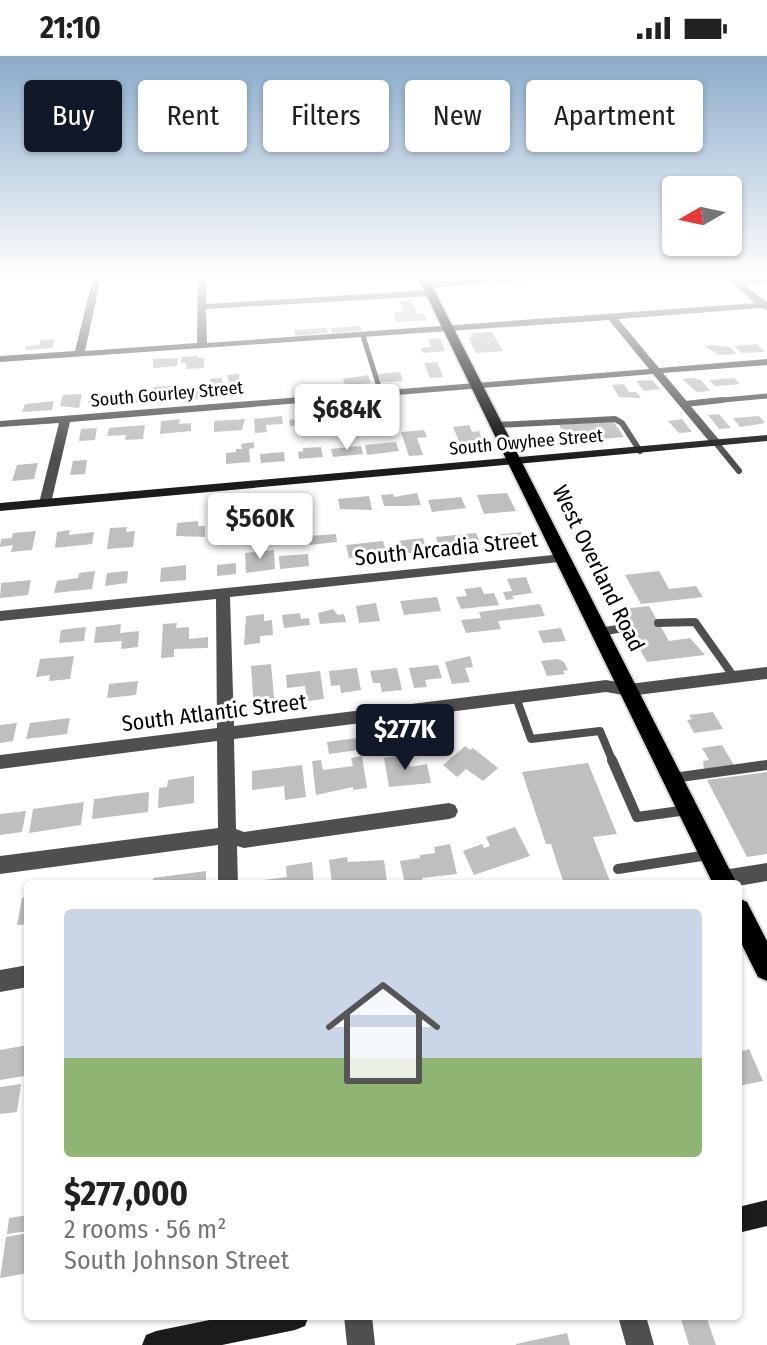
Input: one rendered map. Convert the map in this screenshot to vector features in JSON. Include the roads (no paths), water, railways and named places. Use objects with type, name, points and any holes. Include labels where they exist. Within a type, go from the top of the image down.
[{"type":"main road","name":"West Overland Road","points":[[454,338],[723,880]]},
{"type":"main road","points":[[742,918],[767,968]]},
{"type":"street","points":[[79,354],[83,338]]},
{"type":"street","points":[[202,338],[202,346]]},
{"type":"street","points":[[0,359],[328,338]]},
{"type":"street","points":[[629,338],[717,444]]},
{"type":"street","name":"South Gourley Street","points":[[0,424],[767,362]]},
{"type":"street","points":[[45,503],[65,419]]},
{"type":"street","name":"South Owyhee Street","points":[[0,507],[767,438]]},
{"type":"street","name":"South Arcadia Street","points":[[0,616],[563,558]]},
{"type":"street","points":[[223,593],[228,880]]},
{"type":"street","name":"South Atlantic Street","points":[[0,762],[606,686],[629,690],[767,673]]},
{"type":"street","points":[[0,865],[228,835],[244,840],[449,811]]},
{"type":"street","points":[[733,880],[767,872]]},
{"type":"street","points":[[0,981],[24,977]]},
{"type":"street","points":[[742,1219],[767,1213]]},
{"type":"street","points":[[156,1345],[276,1320]]},
{"type":"street","points":[[358,1320],[361,1345]]},
{"type":"street","points":[[633,1320],[640,1345]]},
{"type":"lane","points":[[364,338],[381,393]]},
{"type":"lane","points":[[685,404],[767,396]]},
{"type":"lane","points":[[497,425],[615,419],[622,423],[640,451]]},
{"type":"lane","points":[[717,444],[739,471]]},
{"type":"lane","points":[[658,623],[695,622],[734,677]]},
{"type":"lane","points":[[600,632],[629,627]]},
{"type":"lane","points":[[516,697],[531,739],[600,731],[637,817],[688,809]]},
{"type":"lane","points":[[672,778],[767,765]]},
{"type":"lane","points":[[618,869],[711,855]]}]
